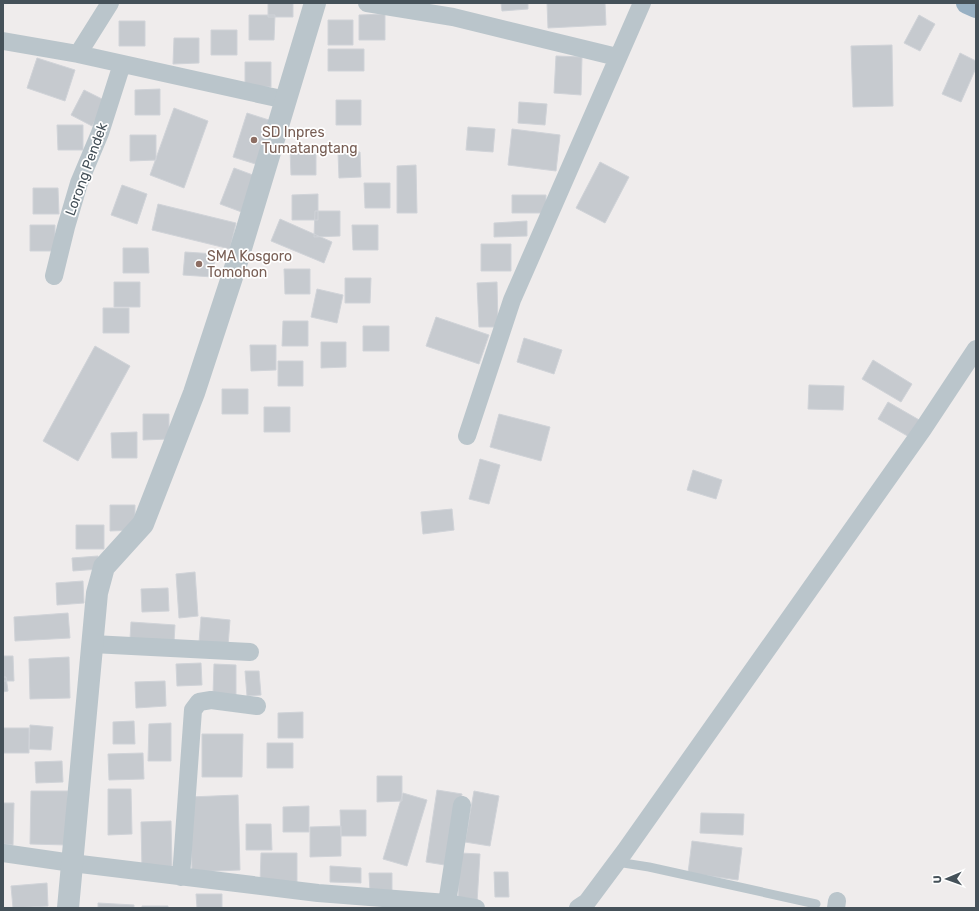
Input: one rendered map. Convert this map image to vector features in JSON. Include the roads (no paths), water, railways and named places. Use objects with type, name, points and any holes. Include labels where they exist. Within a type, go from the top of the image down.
[{"type":"highway","points":[[967,3],[976,7]]},
{"type":"street","points":[[78,54],[110,3]]},
{"type":"street","points":[[68,908],[97,593],[104,567],[143,524],[194,393],[236,265],[315,3]]},
{"type":"street","points":[[367,3],[453,17],[617,57]]},
{"type":"street","points":[[467,436],[512,300],[617,57],[642,3]]},
{"type":"street","points":[[3,41],[78,54],[286,100]]},
{"type":"street","name":"Lorong Pendek","points":[[54,276],[79,183],[100,133],[122,64]]},
{"type":"street","points":[[578,908],[588,902],[618,862],[923,429],[976,349]]},
{"type":"street","points":[[92,644],[250,652]]},
{"type":"street","points":[[181,877],[193,710],[199,702],[211,700],[257,706]]},
{"type":"street","points":[[447,903],[462,805]]},
{"type":"street","points":[[3,853],[181,877],[318,901],[339,894],[447,903],[476,908]]},
{"type":"lane","points":[[618,862],[649,867],[816,904]]},
{"type":"place","name":"SD Inpres Tumatangtang","points":[[254,140]]},
{"type":"place","name":"SMA Kosgoro Tomohon","points":[[199,264]]}]
